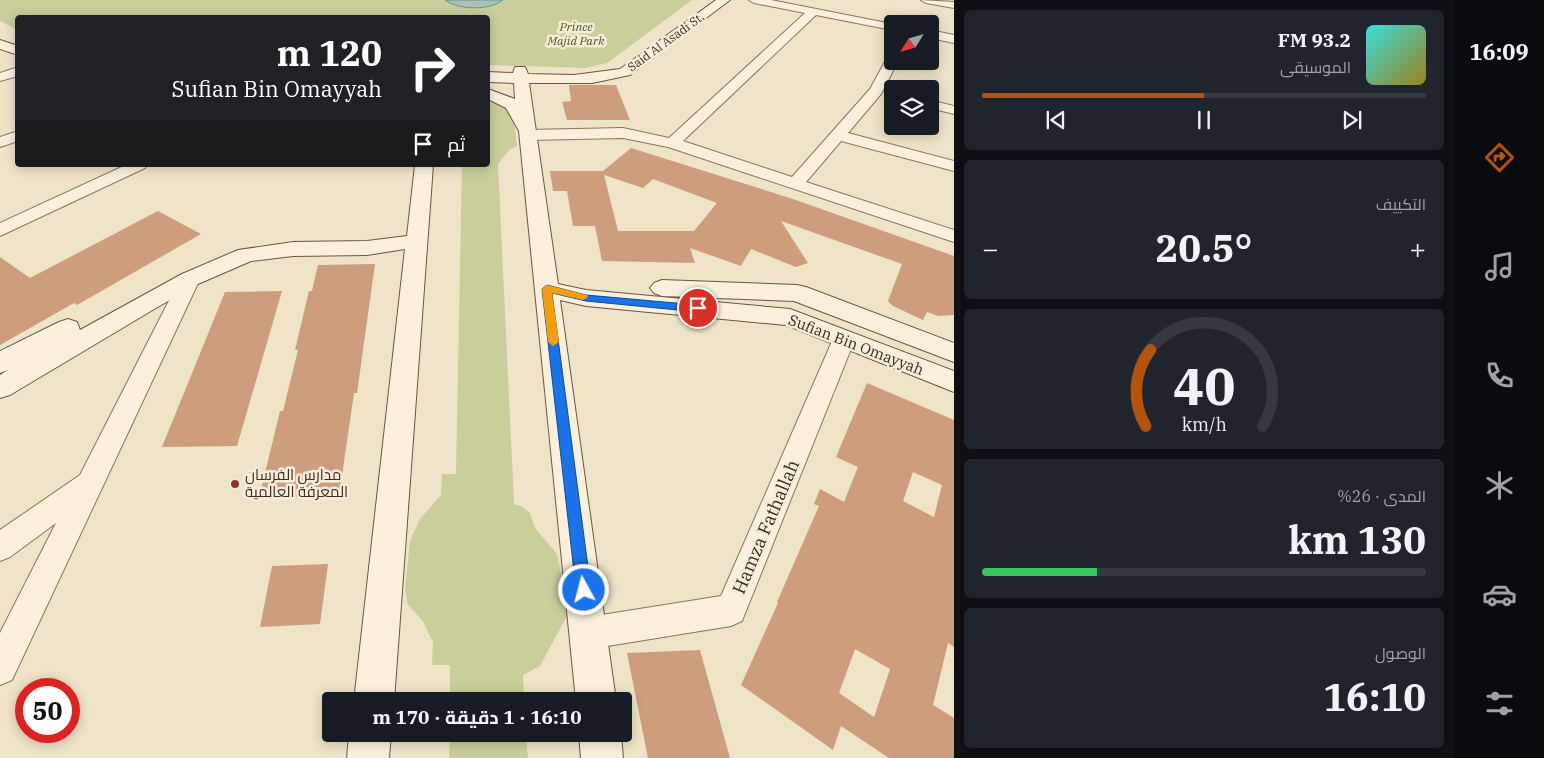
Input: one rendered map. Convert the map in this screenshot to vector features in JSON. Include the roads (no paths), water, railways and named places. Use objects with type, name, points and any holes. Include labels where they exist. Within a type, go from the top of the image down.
[{"type":"street","name":"Said Al Asadi St.","points":[[520,74],[590,72],[612,65],[704,0]]},
{"type":"street","name":"Said Al Asadi St.","points":[[520,74],[606,78],[625,72],[724,0]]},
{"type":"street","points":[[754,0],[884,25]]},
{"type":"street","points":[[929,0],[954,5]]},
{"type":"street","points":[[672,143],[814,11]]},
{"type":"street","points":[[0,30],[15,37]]},
{"type":"street","points":[[939,36],[954,39]]},
{"type":"street","points":[[0,44],[15,51]]},
{"type":"street","points":[[490,68],[520,74]]},
{"type":"street","points":[[795,184],[876,91],[887,70]]},
{"type":"street","points":[[0,77],[15,72]]},
{"type":"street","points":[[490,77],[520,74]]},
{"type":"street","points":[[520,74],[595,692]]},
{"type":"street","points":[[876,91],[884,93]]},
{"type":"street","points":[[490,95],[514,104],[528,135]]},
{"type":"street","points":[[939,106],[954,110]]},
{"type":"street","points":[[528,135],[623,133],[672,143],[954,236]]},
{"type":"street","points":[[837,135],[954,166]]},
{"type":"street","points":[[0,142],[15,136]]},
{"type":"street","points":[[0,230],[135,167]]},
{"type":"street","points":[[375,692],[424,167]]},
{"type":"street","points":[[0,364],[197,260],[237,247],[272,238],[326,235],[370,234],[416,242]]},
{"type":"street","points":[[0,388],[190,279],[246,255],[293,249],[367,248],[416,242]]},
{"type":"street","points":[[0,668],[190,279]]},
{"type":"street","name":"Sufian Bin Omayyah","points":[[547,289],[587,285],[797,293],[954,354]]},
{"type":"street","name":"Sufian Bin Omayyah","points":[[547,289],[586,298],[790,317],[954,382]]},
{"type":"street","name":"Hamza Fathallah","points":[[589,633],[731,610],[844,339]]},
{"type":"street","points":[[0,547],[89,483]]},
{"type":"street","points":[[368,758],[369,742]]},
{"type":"street","points":[[601,742],[602,758]]},
{"type":"water","points":[[445,0],[503,0],[490,6],[474,8],[458,6]]},
{"type":"place","name":"مدارس الفرسان المعرفة العالمية","points":[[235,484]]},
{"type":"park label","name":"Prince Majid Park","points":[[576,34]]}]
